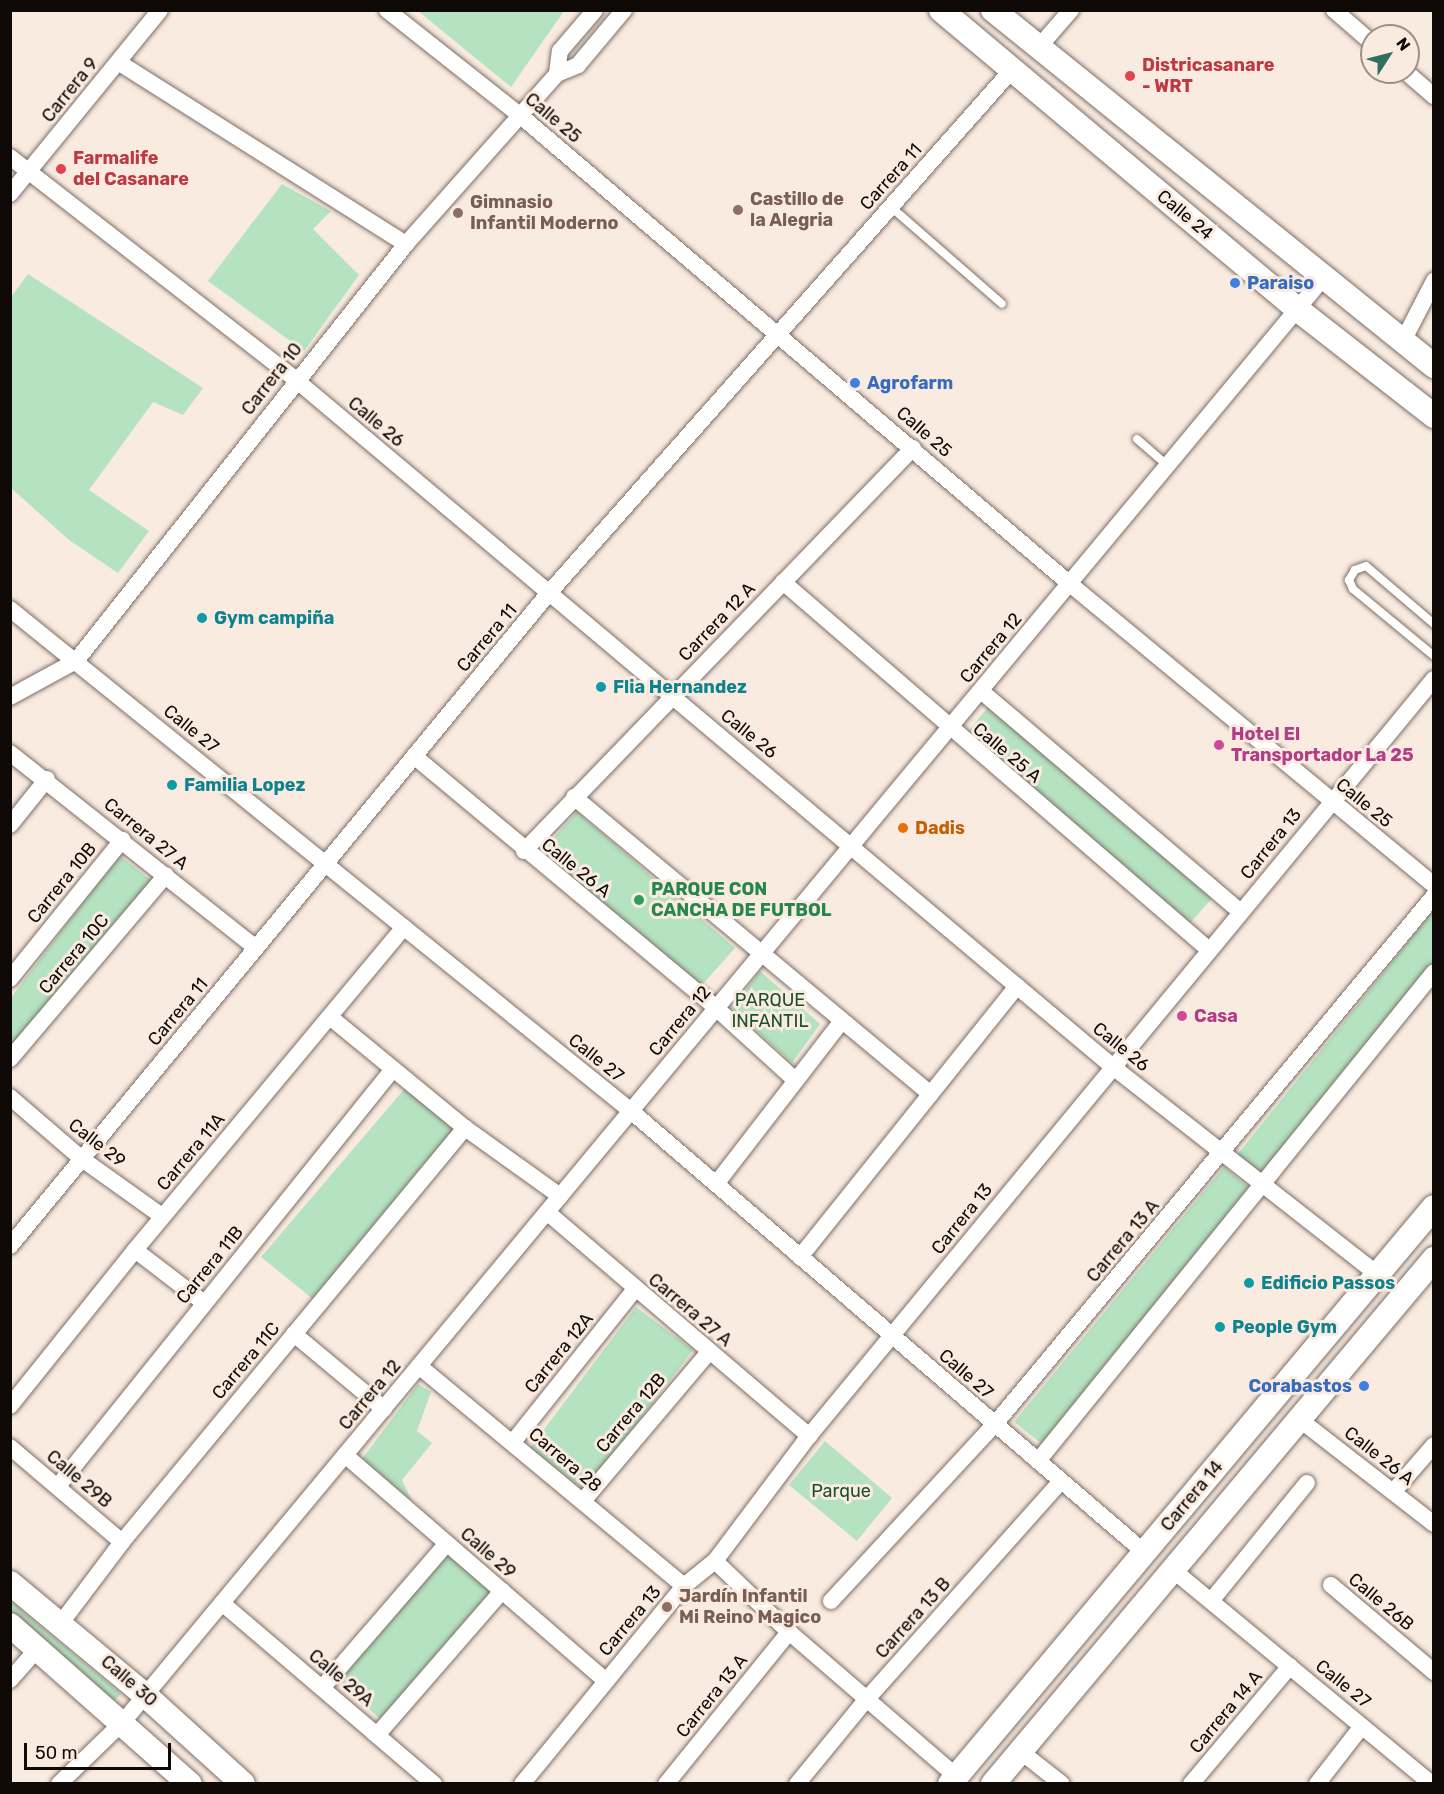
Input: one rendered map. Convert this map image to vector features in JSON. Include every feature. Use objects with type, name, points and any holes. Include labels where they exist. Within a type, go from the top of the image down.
[{"type":"street","name":"Carrera 9","points":[[10,194],[160,10]]},
{"type":"street","name":"Calle 25","points":[[387,10],[522,117],[1070,584],[1434,885]]},
{"type":"street","name":"Carrera 10","points":[[557,74],[560,51],[594,10]]},
{"type":"street","name":"Carrera 10","points":[[10,697],[76,661],[296,380],[406,244],[522,117],[557,74],[578,65],[624,10]]},
{"type":"street","name":"Calle 24","points":[[941,10],[1297,309],[1434,416]]},
{"type":"street","points":[[993,10],[1434,366]]},
{"type":"street","points":[[1038,48],[1071,10]]},
{"type":"street","points":[[1334,10],[1360,33]]},
{"type":"street","points":[[118,62],[406,244]]},
{"type":"street","name":"Carrera 11","points":[[10,1246],[548,594],[1012,70]]},
{"type":"street","points":[[1420,84],[1434,96]]},
{"type":"street","name":"Calle 26","points":[[10,158],[296,380],[548,594],[853,844],[1113,1067],[1377,1275]]},
{"type":"street","name":"Carrera 12","points":[[59,1784],[123,1722],[146,1695],[1324,277]]},
{"type":"street","points":[[1403,341],[1434,281]]},
{"type":"street","name":"Carrera 12 A","points":[[524,851],[913,448]]},
{"type":"street","name":"Calle 25 A","points":[[783,582],[949,728],[1209,950]]},
{"type":"street","name":"Calle 27","points":[[10,609],[631,1111],[1144,1552]]},
{"type":"street","name":"Carrera 13","points":[[522,1784],[684,1586],[715,1561],[809,1436],[1434,679]]},
{"type":"street","name":"Calle 25 A","points":[[981,691],[1241,912]]},
{"type":"street","name":"Carrera 27 A","points":[[10,753],[47,779],[256,948]]},
{"type":"street","name":"Calle 26 A","points":[[414,756],[524,851],[717,1008],[795,1080]]},
{"type":"street","points":[[10,825],[47,779]]},
{"type":"street","points":[[574,797],[930,1094]]},
{"type":"street","name":"Carrera 10B","points":[[10,979],[122,840]]},
{"type":"street","name":"Carrera 10C","points":[[10,1059],[166,875]]},
{"type":"street","name":"Carrera 13 A","points":[[831,1602],[995,1424],[1434,896]]},
{"type":"street","name":"Carrera 11A","points":[[10,1406],[162,1216],[405,927]]},
{"type":"street","points":[[1038,1461],[1264,1185],[1434,972]]},
{"type":"street","points":[[801,1257],[1017,986]]},
{"type":"street","points":[[330,1017],[465,1128],[560,1197]]},
{"type":"street","points":[[716,1184],[841,1022]]},
{"type":"street","name":"Carrera 11B","points":[[58,1486],[393,1069]]},
{"type":"street","name":"Calle 29","points":[[10,1097],[82,1158],[162,1216]]},
{"type":"street","name":"Carrera 11C","points":[[61,1623],[122,1542],[465,1128]]},
{"type":"street","name":"Carrera 14","points":[[953,1780],[1434,1208]]},
{"type":"street","name":"Carrera 27 A","points":[[547,1212],[809,1436]]},
{"type":"street","points":[[135,1250],[204,1303]]},
{"type":"street","name":"Carrera 14","points":[[993,1784],[1434,1259]]},
{"type":"street","name":"Carrera 12A","points":[[513,1442],[635,1289]]},
{"type":"street","points":[[294,1334],[384,1408]]},
{"type":"street","name":"Carrera 12B","points":[[583,1501],[709,1352]]},
{"type":"street","name":"Carrera 28","points":[[419,1366],[684,1586]]},
{"type":"street","name":"Calle 26 A","points":[[1299,1419],[1434,1524]]},
{"type":"street","points":[[1394,1492],[1434,1445]]},
{"type":"street","name":"Calle 29B","points":[[10,1447],[122,1542]]},
{"type":"street","name":"Calle 29","points":[[345,1455],[606,1681]]},
{"type":"street","name":"Carrera 13 B","points":[[797,1784],[866,1700],[1061,1482]]},
{"type":"street","points":[[1211,1601],[1307,1483]]},
{"type":"street","points":[[322,1688],[447,1543]]},
{"type":"street","points":[[715,1561],[789,1632],[953,1780]]},
{"type":"street","name":"Calle 27","points":[[1173,1570],[1432,1784]]},
{"type":"street","name":"Calle 30","points":[[10,1583],[146,1695],[243,1784]]},
{"type":"street","name":"Calle 26B","points":[[1331,1585],[1434,1672]]},
{"type":"street","points":[[377,1735],[502,1591]]},
{"type":"street","name":"Calle 29A","points":[[222,1603],[434,1784]]},
{"type":"street","name":"Calle 30","points":[[10,1625],[123,1722],[190,1784]]},
{"type":"street","name":"Carrera 13 A","points":[[666,1784],[789,1632]]},
{"type":"street","points":[[10,1680],[38,1648]]},
{"type":"street","name":"Carrera 14 A","points":[[1191,1784],[1290,1666]]},
{"type":"street","points":[[1317,1784],[1362,1726]]},
{"type":"street","points":[[1020,1751],[1062,1784]]},
{"type":"lane","points":[[891,207],[1002,304]]},
{"type":"lane","points":[[1137,439],[1168,466]]},
{"type":"lane","points":[[1434,624],[1366,566],[1355,570],[1349,580],[1353,589],[1434,656]]},
{"type":"green space","points":[[418,11],[564,11],[511,87]]},
{"type":"green space","points":[[282,184],[331,211],[313,229],[359,275],[304,351],[208,281]]},
{"type":"green space","points":[[28,274],[203,388],[183,415],[153,402],[89,490],[149,531],[118,573],[69,540],[11,488],[11,297]]},
{"type":"green space","points":[[989,706],[1213,897],[1190,923],[967,733]]},
{"type":"green space","name":"PARQUE CON CANCHA DE FUTBOL","points":[[577,812],[735,948],[702,985],[541,852]]},
{"type":"green space","points":[[119,855],[152,881],[11,1052],[10,999]]},
{"type":"green space","points":[[1433,911],[1433,965],[1265,1177],[1237,1155]]},
{"type":"green space","name":"PARQUE INFANTIL","points":[[760,971],[820,1024],[792,1063],[732,1008]]},
{"type":"green space","points":[[407,1086],[457,1125],[313,1299],[261,1257]]},
{"type":"green space","points":[[1224,1167],[1251,1189],[1042,1444],[1014,1422]]},
{"type":"green space","points":[[636,1307],[693,1350],[585,1491],[530,1448]]},
{"type":"green space","points":[[418,1384],[431,1392],[417,1431],[432,1443],[402,1480],[412,1501],[362,1459]]},
{"type":"green space","name":"Parque","points":[[825,1441],[892,1498],[857,1541],[789,1485]]},
{"type":"green space","points":[[447,1549],[497,1590],[384,1722],[334,1679]]},
{"type":"green space","points":[[10,1601],[121,1694],[114,1701],[11,1614]]},
{"type":"place","name":"Districasanare - WRT","points":[[1130,76]]},
{"type":"place","name":"Farmalife del Casanare","points":[[61,169]]},
{"type":"place","name":"Castillo de la Alegria","points":[[738,210]]},
{"type":"place","name":"Gimnasio Infantil Moderno","points":[[458,213]]},
{"type":"place","name":"Paraiso","points":[[1235,283]]},
{"type":"place","name":"Agrofarm","points":[[855,383]]},
{"type":"place","name":"Gym campiña","points":[[202,618]]},
{"type":"place","name":"Flia Hernandez","points":[[601,687]]},
{"type":"place","name":"Hotel El Transportador La 25","points":[[1219,745]]},
{"type":"place","name":"Familia Lopez","points":[[172,785]]},
{"type":"place","name":"Dadis","points":[[903,828]]},
{"type":"place","name":"PARQUE CON CANCHA DE FUTBOL","points":[[639,900]]},
{"type":"place","name":"Casa","points":[[1182,1016]]},
{"type":"place","name":"Edificio Passos","points":[[1249,1283]]},
{"type":"place","name":"People Gym","points":[[1220,1327]]},
{"type":"place","name":"Corabastos","points":[[1364,1386]]},
{"type":"place","name":"Jardín Infantil Mi Reino Magico","points":[[667,1607]]}]
